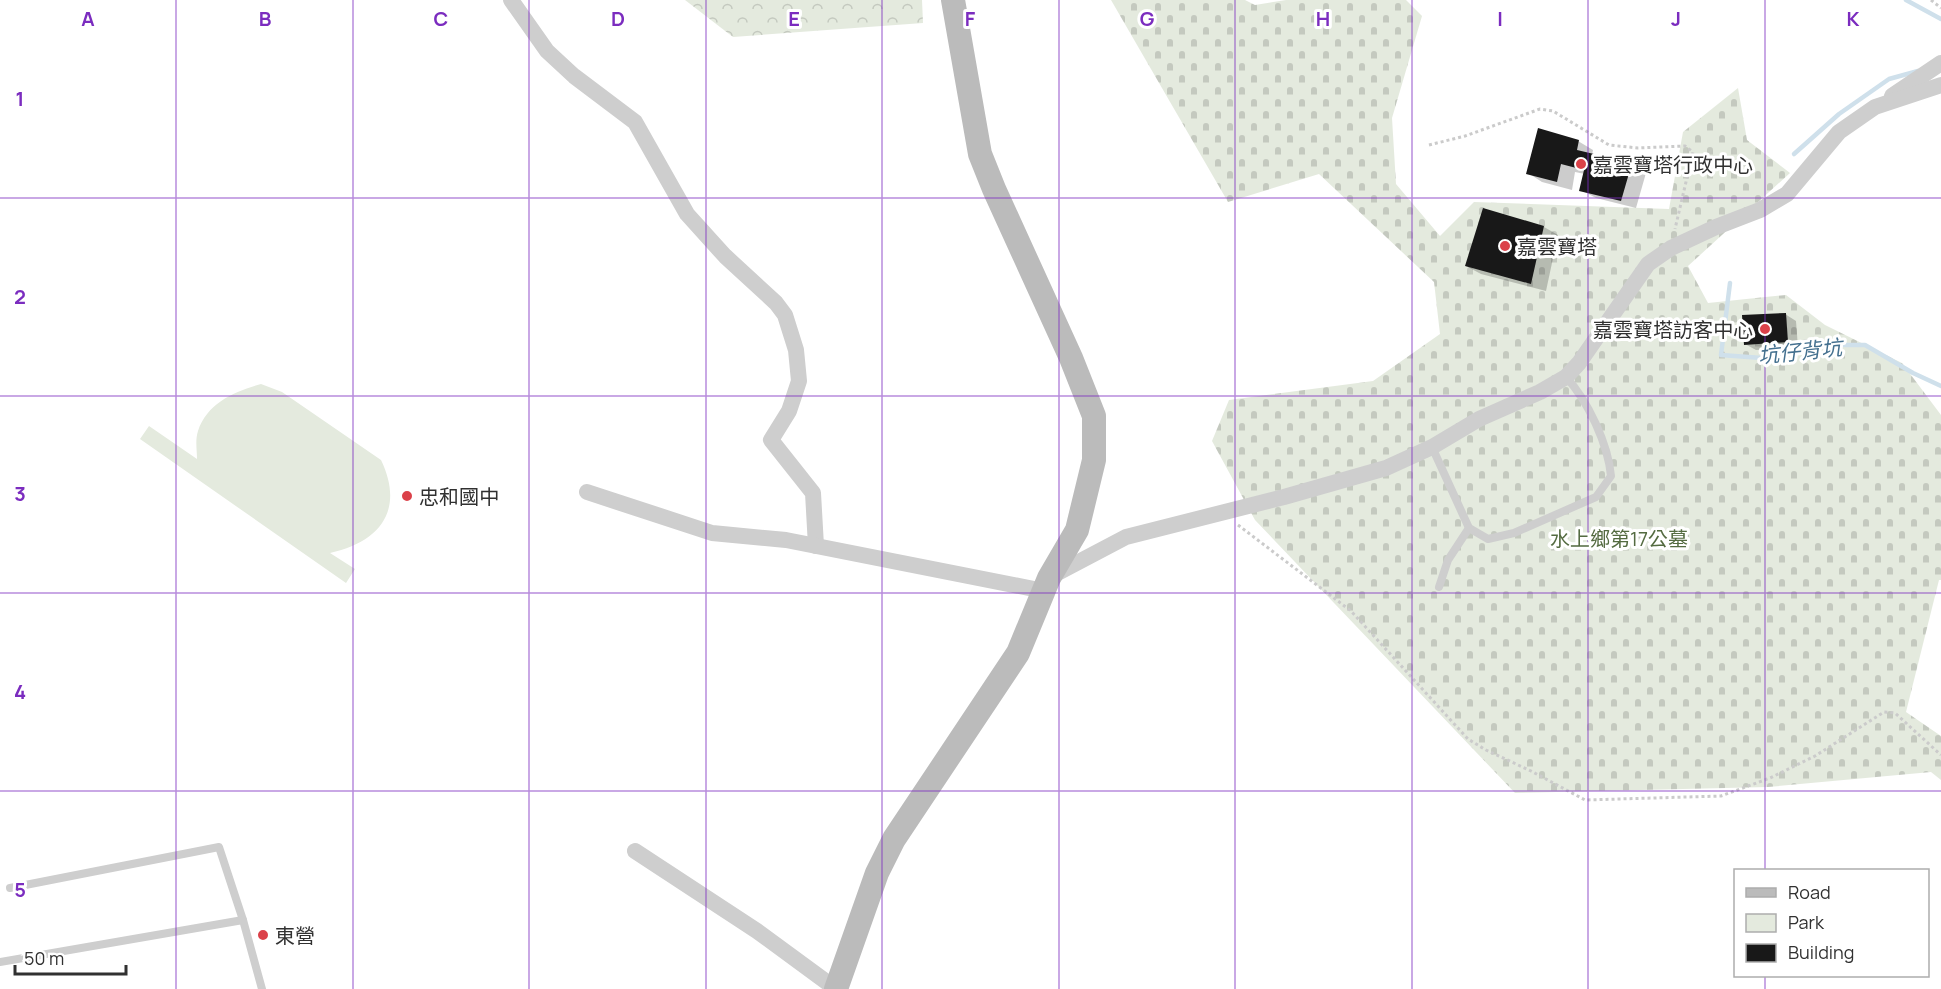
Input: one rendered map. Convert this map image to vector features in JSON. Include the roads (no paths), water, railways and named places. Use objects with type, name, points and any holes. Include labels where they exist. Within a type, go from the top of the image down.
[{"type":"street","points":[[511,0],[554,57],[574,76],[635,122],[687,214],[725,256],[776,303],[785,315],[796,350],[799,381],[789,411],[771,440],[813,493],[816,546]]},
{"type":"street","points":[[635,851],[757,931],[836,989],[878,873],[894,839],[1018,652],[1046,585],[1077,530],[1094,460],[1094,416],[1071,358],[980,154],[953,0]]},
{"type":"street","points":[[587,492],[712,533],[786,540],[1046,585],[1126,537],[1284,497],[1386,468],[1432,447],[1479,419],[1540,392],[1566,376],[1579,363],[1648,264],[1671,248],[1760,210],[1787,194],[1839,132],[1941,63]]},
{"type":"street","points":[[1875,107],[1941,85]]},
{"type":"lane","points":[[1432,447],[1468,528],[1488,539],[1514,533],[1596,497],[1611,476],[1610,458],[1580,393],[1566,376]]},
{"type":"lane","points":[[1439,587],[1448,560],[1468,528]]},
{"type":"lane","points":[[10,888],[219,847],[243,920],[262,989]]},
{"type":"lane","points":[[0,962],[243,920]]},
{"type":"waterway","name":"坑仔背坑","points":[[1906,0],[1941,19]]},
{"type":"waterway","name":"坑仔背坑","points":[[1794,154],[1839,114],[1889,79],[1918,71]]},
{"type":"waterway","name":"坑仔背坑","points":[[1730,283],[1721,355],[1762,358],[1826,345],[1865,345],[1913,373],[1941,386]]},
{"type":"place","name":"嘉雲寶塔行政中心","points":[[1581,164]]},
{"type":"place","name":"嘉雲寶塔","points":[[1505,246]]},
{"type":"place","name":"嘉雲寶塔訪客中心","points":[[1765,329]]},
{"type":"place","name":"忠和國中","points":[[407,496]]},
{"type":"place","name":"東營","points":[[263,935]]},
{"type":"park label","name":"水上鄉第17公墓","points":[[1619,538]]}]
